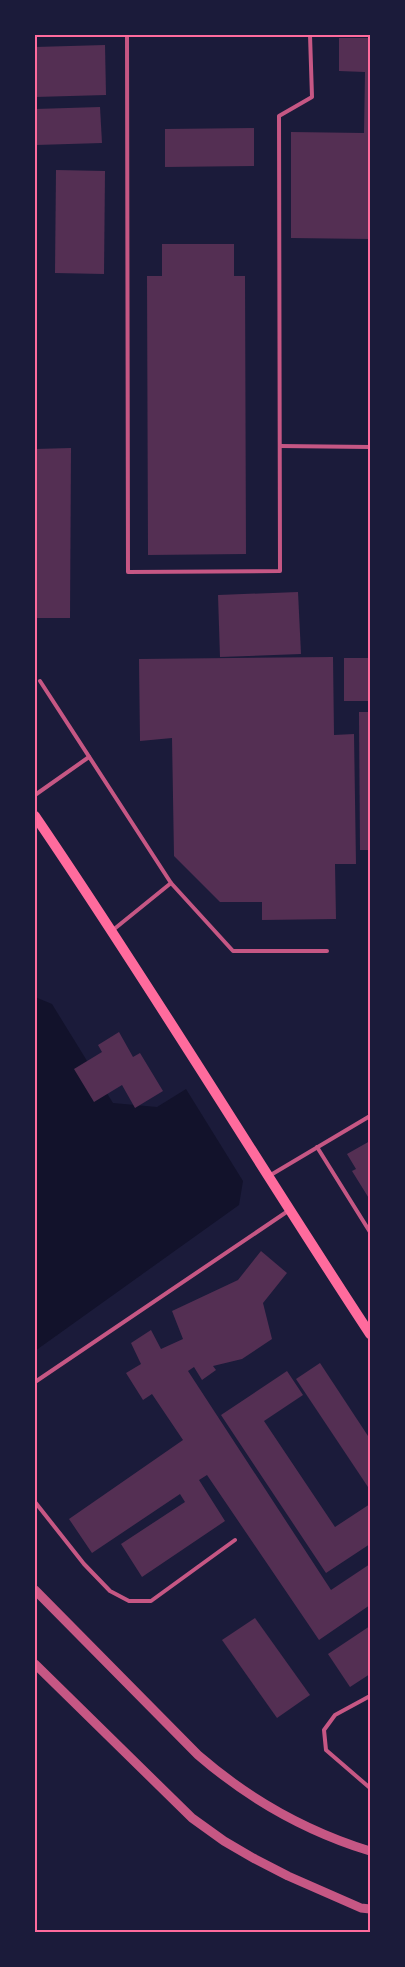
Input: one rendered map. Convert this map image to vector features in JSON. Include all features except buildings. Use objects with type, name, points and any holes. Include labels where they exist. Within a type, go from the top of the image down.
[{"type":"main road","points":[[35,816],[112,930],[289,1210],[370,1334]]},
{"type":"street","points":[[35,1590],[198,1755],[224,1778],[282,1816],[313,1831],[370,1851]]},
{"type":"street","points":[[35,1664],[192,1818],[224,1841],[288,1876],[361,1908],[370,1909]]},
{"type":"lane","points":[[127,35],[128,572],[280,571],[279,116],[312,97],[310,35]]},
{"type":"lane","points":[[280,446],[370,447]]},
{"type":"lane","points":[[40,681],[171,883],[233,951],[327,951]]},
{"type":"lane","points":[[35,795],[90,757]]},
{"type":"lane","points":[[112,930],[171,883]]},
{"type":"lane","points":[[268,1177],[370,1116]]},
{"type":"lane","points":[[317,1147],[370,1232]]},
{"type":"lane","points":[[35,1382],[289,1210]]},
{"type":"lane","points":[[35,1502],[84,1564],[110,1591],[129,1601],[151,1600],[235,1540]]},
{"type":"lane","points":[[370,1696],[335,1715],[324,1730],[326,1750],[370,1788]]},
{"type":"shaded area","points":[[35,997],[52,1004],[113,1103],[157,1107],[186,1089],[243,1181],[239,1205],[35,1351]]}]
